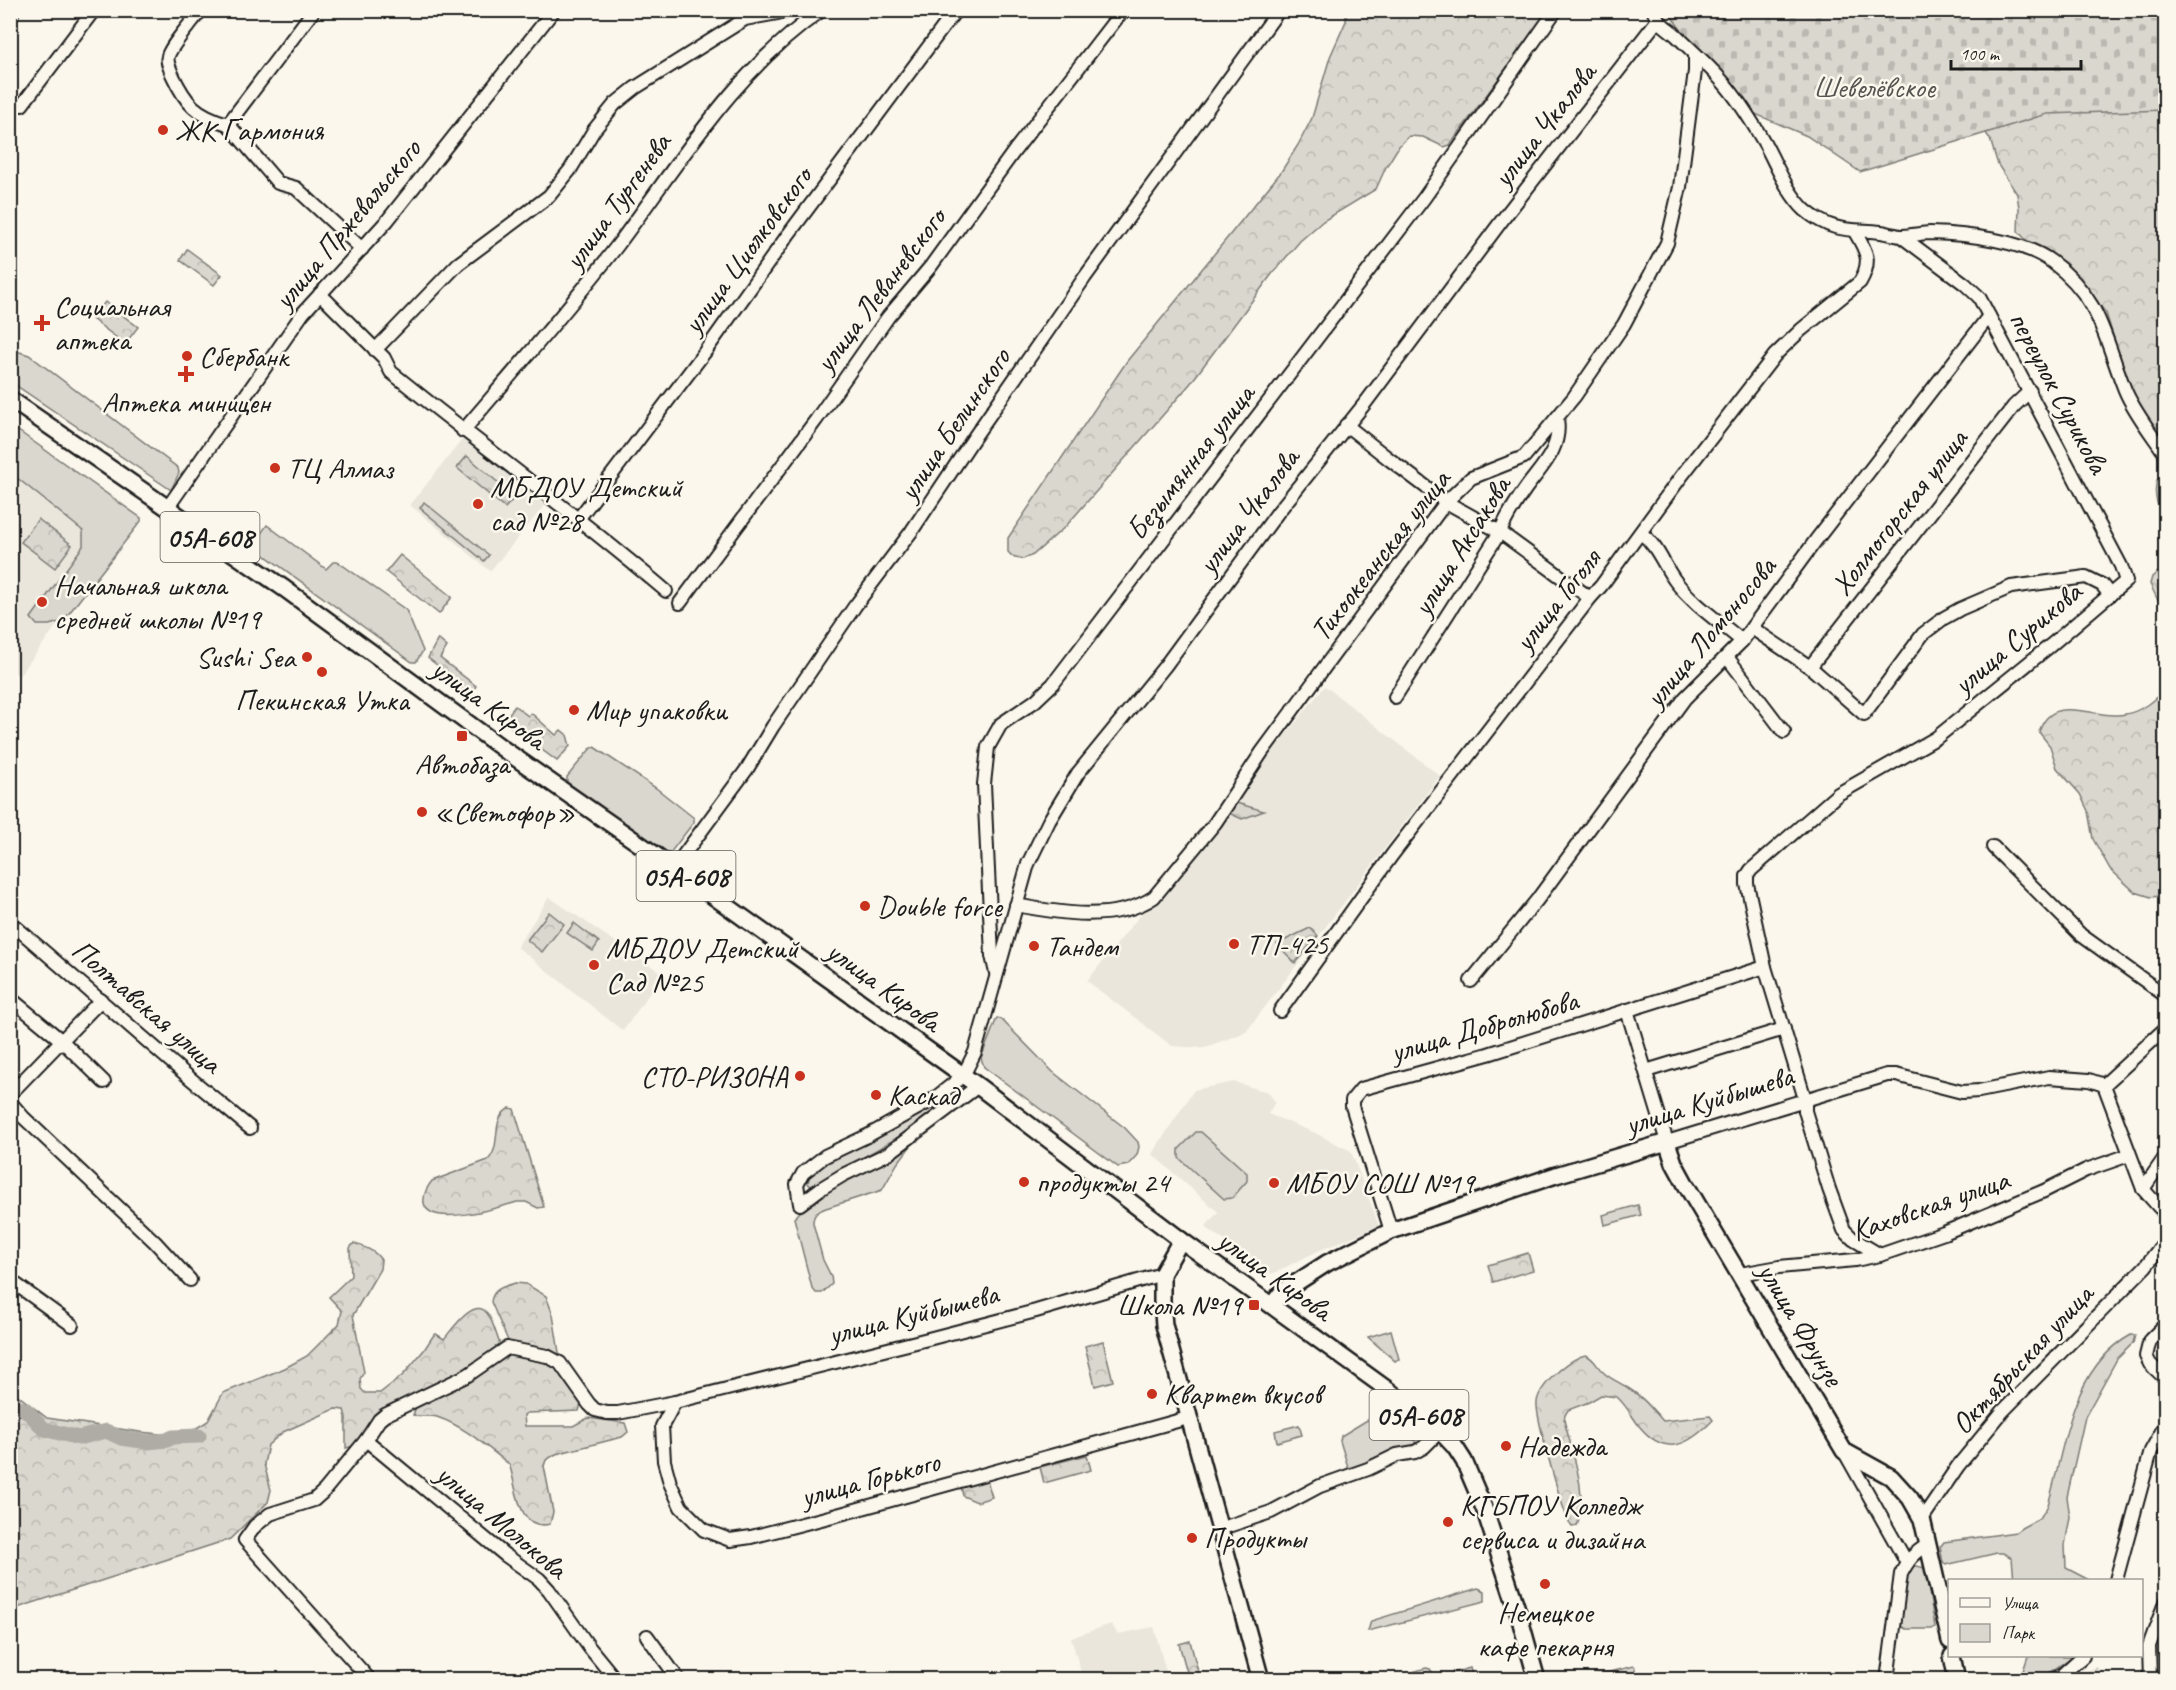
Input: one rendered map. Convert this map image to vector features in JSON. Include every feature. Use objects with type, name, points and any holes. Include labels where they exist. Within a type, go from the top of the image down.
[{"type":"main road","name":"улица Кирова","points":[[10,399],[168,507],[978,1086],[1440,1431],[1464,1461],[1484,1508],[1518,1612],[1537,1680]]},
{"type":"main road","name":"улица Куйбышева","points":[[1272,1305],[1282,1292],[1327,1263],[1391,1231],[1556,1175],[1667,1142]]},
{"type":"main road","name":"улица Фрунзе","points":[[1667,1142],[1674,1163],[1686,1185],[1844,1451],[1896,1482],[1910,1498],[1922,1519],[1948,1632]]},
{"type":"main road","points":[[1181,1239],[1162,1274],[1164,1325],[1261,1680]]},
{"type":"main road","points":[[1952,1657],[1957,1680]]},
{"type":"street","points":[[10,19],[13,10]]},
{"type":"street","points":[[22,105],[93,10]]},
{"type":"street","points":[[201,10],[167,56],[169,68],[188,103],[205,116],[228,124],[278,183],[296,188],[363,249]]},
{"type":"street","points":[[228,124],[314,10]]},
{"type":"street","name":"улица Пржевальского","points":[[168,507],[287,334],[320,294],[363,249],[554,10]]},
{"type":"street","points":[[375,350],[458,264],[549,196],[570,170],[594,130],[615,104],[628,93],[745,19],[794,10]]},
{"type":"street","name":"улица Тургенева","points":[[463,431],[584,289],[706,121],[771,52],[822,10]]},
{"type":"street","name":"улица Леваневского","points":[[680,603],[816,420],[888,317],[931,266],[1015,150],[1123,10]]},
{"type":"street","name":"улица Белинского","points":[[674,868],[747,769],[773,726],[855,606],[911,532],[1085,277],[1279,10]]},
{"type":"street","name":"Безымянная улица","points":[[997,977],[992,956],[984,784],[988,747],[997,730],[1006,719],[1028,706],[1053,684],[1424,198],[1556,10]]},
{"type":"street","name":"улица Циолковского","points":[[579,518],[704,353],[788,235],[955,11]]},
{"type":"street","points":[[1655,16],[1713,70],[1741,106],[1800,205],[1826,224],[1855,232],[1884,232],[1901,236],[1928,233],[1989,238],[2017,246],[2050,260],[2064,271],[2095,309],[2125,392],[2166,455]]},
{"type":"street","name":"улица Чкалова","points":[[963,1076],[975,1052],[1028,864],[1038,842],[1078,773],[1165,666],[1278,512],[1347,425],[1655,16]]},
{"type":"street","name":"Тихоокеанская улица","points":[[1016,905],[1051,912],[1091,912],[1133,909],[1154,897],[1215,824],[1279,728],[1446,502],[1472,478],[1524,457],[1557,419],[1624,324],[1667,243],[1680,187],[1695,71],[1695,54]]},
{"type":"street","name":"улица Гоголя","points":[[1280,1011],[1387,862],[1590,598],[1602,586],[1683,474],[1775,355],[1801,330],[1860,282],[1867,269],[1868,261],[1862,243],[1855,232]]},
{"type":"street","name":"переулок Сурикова","points":[[1901,236],[1979,297],[2121,566],[2126,581],[2110,595]]},
{"type":"street","points":[[320,294],[384,358],[391,372],[463,431],[579,518],[666,591]]},
{"type":"street","name":"улица Ломоносова","points":[[1471,981],[1537,900],[1686,698],[1742,641],[1816,540],[1989,316]]},
{"type":"street","name":"Холмогорская улица","points":[[1810,667],[2014,406],[2030,391]]},
{"type":"street","name":"улица Аксакова","points":[[1395,697],[1500,532],[1506,517],[1546,463],[1557,441],[1559,431],[1557,419]]},
{"type":"street","points":[[1347,425],[1446,502],[1500,532],[1590,598]]},
{"type":"street","points":[[1641,533],[1656,547],[1666,567],[1682,588],[1742,641]]},
{"type":"street","name":"улица Сурикова","points":[[1765,967],[1747,884],[1747,876],[1751,870],[1832,798],[1936,738],[2110,595],[2102,585],[2086,577],[2011,587],[1960,609],[1927,629],[1864,714],[1810,667]]},
{"type":"street","points":[[1752,628],[1810,667]]},
{"type":"street","points":[[1727,657],[1784,732]]},
{"type":"street","points":[[1993,847],[2081,935],[2166,996]]},
{"type":"street","name":"Полтавская улица","points":[[10,922],[250,1128]]},
{"type":"street","points":[[1765,967],[1805,1099],[1805,1111],[1844,1230],[1853,1239],[1880,1255]]},
{"type":"street","name":"улица Добролюбова","points":[[1391,1231],[1354,1115],[1352,1100],[1356,1094],[1371,1086],[1488,1054],[1765,967]]},
{"type":"street","points":[[10,998],[62,1041],[104,1082]]},
{"type":"street","points":[[102,1000],[11,1094],[23,1117],[155,1242],[190,1280]]},
{"type":"street","name":"улица Фрунзе","points":[[1628,1010],[1667,1142]]},
{"type":"street","points":[[2166,1028],[2104,1085],[2143,1189],[2166,1215]]},
{"type":"street","points":[[1646,1071],[1784,1029]]},
{"type":"street","name":"улица Куйбышева","points":[[1667,1142],[1891,1074],[1962,1092],[1979,1091],[2049,1077],[2088,1080],[2104,1085]]},
{"type":"street","points":[[963,1076],[934,1100],[825,1156],[802,1173],[797,1184],[800,1204],[836,1180],[889,1153],[978,1086]]},
{"type":"street","name":"Каховская улица","points":[[1740,1274],[1880,1255],[1951,1230],[2044,1191],[2086,1170],[2129,1155]]},
{"type":"street","points":[[2143,1189],[2166,1156]]},
{"type":"street","name":"Октябрьская улица","points":[[1922,1519],[1958,1466],[2004,1412],[2145,1267],[2166,1240]]},
{"type":"street","name":"улица Куйбышева","points":[[366,1440],[385,1415],[468,1375],[507,1348],[548,1356],[560,1363],[595,1410],[618,1413],[675,1402],[985,1324],[1162,1274]]},
{"type":"street","points":[[10,1280],[72,1325]]},
{"type":"street","points":[[2166,1324],[2150,1340],[2146,1356],[2150,1364],[2166,1379]]},
{"type":"street","name":"улица Горького","points":[[675,1402],[662,1426],[664,1461],[670,1483],[681,1507],[704,1530],[730,1540],[751,1538],[1188,1418]]},
{"type":"street","points":[[2117,1579],[2151,1451],[2166,1424]]},
{"type":"street","points":[[1219,1529],[1278,1509],[1320,1486],[1368,1469],[1397,1455],[1415,1452],[1424,1447],[1440,1431]]},
{"type":"street","points":[[366,1440],[314,1500],[270,1514],[255,1526],[245,1540],[370,1680]]},
{"type":"street","name":"улица Молокова","points":[[366,1440],[505,1555],[539,1579],[616,1680]]},
{"type":"street","points":[[1844,1451],[1907,1563]]},
{"type":"street","points":[[1887,1680],[1899,1584],[1907,1563],[1916,1552],[1928,1545]]},
{"type":"street","points":[[2150,1680],[2149,1646],[2166,1599]]},
{"type":"street","points":[[647,1636],[679,1680]]},
{"type":"street","points":[[2054,1680],[2082,1657]]},
{"type":"shaded area","name":"МБДОУ Детский сад №28","points":[[465,436],[547,503],[490,571],[410,505]]},
{"type":"shaded area","name":"Начальная школа средней школы №19","points":[[10,450],[125,534],[19,676],[10,669]]},
{"type":"shaded area","points":[[1325,686],[1440,776],[1246,1032],[1203,1048],[1172,1046],[1087,981]]},
{"type":"shaded area","name":"МБДОУ Детский Сад №25","points":[[549,897],[663,974],[623,1031],[517,947]]},
{"type":"shaded area","name":"МБОУ СОШ №19","points":[[1234,1082],[1268,1092],[1275,1102],[1268,1114],[1313,1132],[1351,1151],[1379,1226],[1318,1251],[1272,1274],[1208,1229],[1206,1226],[1218,1212],[1152,1154],[1194,1090]]},
{"type":"shaded area","points":[[1111,1624],[1118,1634],[1154,1627],[1168,1679],[1083,1679],[1071,1638]]},
{"type":"shaded area","points":[[2096,1667],[2111,1679],[2065,1680]]},
{"type":"green space","points":[[1346,11],[1548,11],[1450,145],[1444,147],[1423,137],[1409,136],[1399,146],[1376,189],[1323,221],[1300,241],[1272,274],[1190,384],[1066,526],[1033,555],[1023,559],[1012,556],[1008,552],[1008,538],[1127,361],[1281,172],[1298,145],[1312,118],[1330,57],[1346,21]]},
{"type":"green space","name":"Шевелёвское","points":[[1667,11],[2165,11],[2165,110],[2047,114],[1860,172],[1807,136],[1746,110]]},
{"type":"green space","points":[[2165,11],[2165,444],[2129,387],[2106,313],[2081,281],[2048,254],[2025,239],[2018,231],[2017,194],[1998,165],[1986,133],[2025,92]]},
{"type":"green space","points":[[187,249],[222,275],[214,285],[180,260]]},
{"type":"green space","points":[[105,302],[138,327],[125,344],[92,319]]},
{"type":"green space","points":[[10,349],[29,355],[178,468],[179,473],[171,490],[11,382]]},
{"type":"green space","points":[[10,425],[141,518],[141,521],[63,621],[49,625],[37,625],[31,618],[83,546],[83,531],[11,473]]},
{"type":"green space","points":[[467,456],[515,497],[505,508],[457,468]]},
{"type":"green space","points":[[2165,478],[2165,519],[2156,495],[2157,480]]},
{"type":"green space","points":[[424,502],[489,555],[484,561],[420,508]]},
{"type":"green space","points":[[38,519],[72,545],[55,568],[21,542]]},
{"type":"green space","points":[[267,525],[326,569],[333,562],[338,562],[406,610],[423,651],[416,662],[412,662],[255,548],[255,542]]},
{"type":"green space","points":[[400,555],[452,597],[439,614],[386,572]]},
{"type":"green space","points":[[2165,566],[2165,615],[2150,584],[2152,577]]},
{"type":"green space","points":[[438,639],[447,647],[440,658],[476,686],[470,695],[443,675],[446,672],[428,658]]},
{"type":"green space","points":[[2165,689],[2165,891],[2160,896],[2151,897],[2135,892],[2110,869],[2093,839],[2088,811],[2080,794],[2057,768],[2050,746],[2039,732],[2046,719],[2054,712],[2076,710],[2114,715],[2132,713],[2152,701]]},
{"type":"green space","points":[[515,706],[528,716],[531,713],[556,735],[561,730],[567,735],[570,746],[557,761],[503,721]]},
{"type":"green space","points":[[594,747],[656,788],[694,818],[694,822],[670,853],[567,784],[567,777]]},
{"type":"green space","points":[[1233,802],[1264,811],[1242,819],[1229,813]]},
{"type":"green space","points":[[549,912],[564,924],[542,952],[527,940]]},
{"type":"green space","points":[[574,923],[599,942],[593,951],[567,933]]},
{"type":"green space","points":[[1310,928],[1318,936],[1295,963],[1277,944]]},
{"type":"green space","points":[[997,1018],[1001,1019],[1053,1072],[1125,1128],[1138,1142],[1137,1155],[1128,1165],[1118,1167],[984,1067],[981,1058]]},
{"type":"green space","points":[[940,1103],[942,1106],[930,1119],[817,1184],[810,1186],[808,1183],[810,1174],[829,1159]]},
{"type":"green space","points":[[510,1108],[514,1109],[544,1207],[538,1208],[526,1202],[517,1202],[466,1214],[438,1215],[429,1211],[424,1203],[424,1197],[432,1181],[488,1160],[495,1147],[500,1118]]},
{"type":"green space","points":[[1196,1132],[1201,1132],[1247,1173],[1247,1181],[1232,1198],[1224,1199],[1179,1158],[1179,1149]]},
{"type":"green space","points":[[911,1143],[882,1190],[826,1208],[815,1215],[813,1223],[832,1284],[822,1293],[816,1293],[812,1288],[794,1218],[818,1195]]},
{"type":"green space","points":[[1638,1205],[1641,1215],[1605,1225],[1603,1215]]},
{"type":"green space","points":[[354,1243],[372,1251],[381,1260],[380,1269],[353,1315],[364,1372],[360,1379],[361,1389],[365,1393],[380,1393],[403,1375],[433,1336],[436,1334],[444,1339],[463,1317],[476,1309],[482,1309],[489,1316],[500,1344],[499,1347],[466,1370],[373,1418],[354,1446],[346,1448],[344,1410],[335,1409],[283,1432],[268,1445],[264,1464],[271,1490],[268,1502],[230,1539],[11,1610],[10,1389],[47,1418],[140,1432],[187,1434],[208,1421],[223,1393],[285,1368],[307,1356],[339,1324],[342,1311],[329,1297],[351,1276],[350,1248]]},
{"type":"green space","points":[[1528,1253],[1533,1270],[1493,1282],[1488,1265]]},
{"type":"green space","points":[[515,1283],[526,1284],[546,1296],[553,1315],[560,1359],[509,1343],[491,1302],[496,1291]]},
{"type":"green space","points":[[1391,1330],[1399,1359],[1395,1361],[1368,1337]]},
{"type":"green space","points":[[2131,1335],[2135,1335],[2133,1343],[2117,1359],[2085,1417],[2067,1497],[2070,1517],[2065,1545],[2066,1568],[2087,1579],[2014,1579],[2012,1558],[2003,1553],[1946,1565],[1943,1563],[1940,1547],[1944,1542],[2016,1532],[2041,1516],[2048,1505],[2073,1410],[2095,1367],[2111,1349]]},
{"type":"green space","points":[[1103,1341],[1113,1381],[1095,1386],[1085,1346]]},
{"type":"green space","points":[[507,1354],[545,1358],[566,1376],[581,1404],[579,1411],[527,1413],[524,1415],[525,1426],[573,1426],[588,1418],[625,1423],[628,1432],[622,1437],[556,1454],[546,1460],[544,1466],[553,1512],[550,1524],[539,1525],[530,1521],[524,1514],[509,1464],[457,1426],[437,1417],[413,1415],[416,1407],[472,1379]]},
{"type":"green space","points":[[1586,1355],[1606,1374],[1638,1395],[1663,1421],[1710,1416],[1713,1420],[1686,1441],[1668,1445],[1650,1437],[1617,1397],[1601,1395],[1568,1410],[1564,1420],[1578,1474],[1581,1501],[1577,1526],[1572,1527],[1551,1466],[1540,1426],[1537,1402],[1543,1388],[1556,1373],[1572,1361]]},
{"type":"green space","points":[[1377,1414],[1381,1414],[1416,1442],[1412,1446],[1351,1469],[1348,1467],[1340,1441],[1341,1436]]},
{"type":"green space","points":[[1299,1425],[1302,1435],[1277,1442],[1275,1431]]},
{"type":"green space","points":[[1087,1455],[1091,1470],[1044,1483],[1040,1467]]},
{"type":"green space","points":[[987,1480],[992,1497],[977,1502],[963,1496],[961,1487]]},
{"type":"green space","points":[[1913,1565],[1925,1568],[1935,1627],[1932,1629],[1906,1629],[1900,1626],[1906,1569]]},
{"type":"green space","points":[[1478,1588],[1485,1591],[1485,1601],[1368,1631],[1371,1621]]},
{"type":"green space","points":[[1190,1641],[1200,1679],[1189,1679],[1179,1644]]},
{"type":"green space","points":[[2028,1657],[2072,1657],[2041,1676],[2034,1678],[2022,1674]]},
{"type":"green space","points":[[1634,1666],[1637,1679],[1588,1679],[1590,1677]]},
{"type":"green space","points":[[1470,1668],[1473,1679],[1446,1679],[1445,1675]]},
{"type":"green space","points":[[1430,1669],[1437,1679],[1407,1679],[1409,1673]]},
{"type":"waterway","points":[[10,1405],[26,1410],[44,1429],[79,1438],[106,1431],[121,1438],[148,1442],[173,1437],[199,1436]]},
{"type":"place","name":"ЖК Гармония","points":[[163,130]]},
{"type":"place","name":"Социальная аптека","points":[[42,323]]},
{"type":"place","name":"Сбербанк","points":[[187,356]]},
{"type":"place","name":"Аптека миницен","points":[[186,374]]},
{"type":"place","name":"ТЦ Алмаз","points":[[275,468]]},
{"type":"place","name":"МБДОУ Детский сад №28","points":[[478,504]]},
{"type":"place","name":"Начальная школа средней школы №19","points":[[42,602]]},
{"type":"place","name":"Sushi Sea","points":[[307,657]]},
{"type":"place","name":"Пекинская Утка","points":[[322,672]]},
{"type":"place","name":"Мир упаковки","points":[[574,710]]},
{"type":"place","name":"Автобаза","points":[[462,736]]},
{"type":"place","name":"«Светофор»","points":[[422,812]]},
{"type":"place","name":"Double force","points":[[865,906]]},
{"type":"place","name":"ТП-425","points":[[1234,944]]},
{"type":"place","name":"Тандем","points":[[1034,946]]},
{"type":"place","name":"МБДОУ Детский Сад №25","points":[[594,965]]},
{"type":"place","name":"СТО-РИЗОНА","points":[[800,1076]]},
{"type":"place","name":"Каскад","points":[[876,1095]]},
{"type":"place","name":"продукты 24","points":[[1024,1182]]},
{"type":"place","name":"МБОУ СОШ №19","points":[[1274,1183]]},
{"type":"place","name":"Школа №19","points":[[1254,1305]]},
{"type":"place","name":"Квартет вкусов","points":[[1152,1394]]},
{"type":"place","name":"Надежда","points":[[1506,1446]]},
{"type":"place","name":"КГБПОУ Колледж сервиса и дизайна","points":[[1448,1522]]},
{"type":"place","name":"Продукты","points":[[1192,1538]]},
{"type":"place","name":"Немецкое кафе пекарня","points":[[1545,1584]]}]
